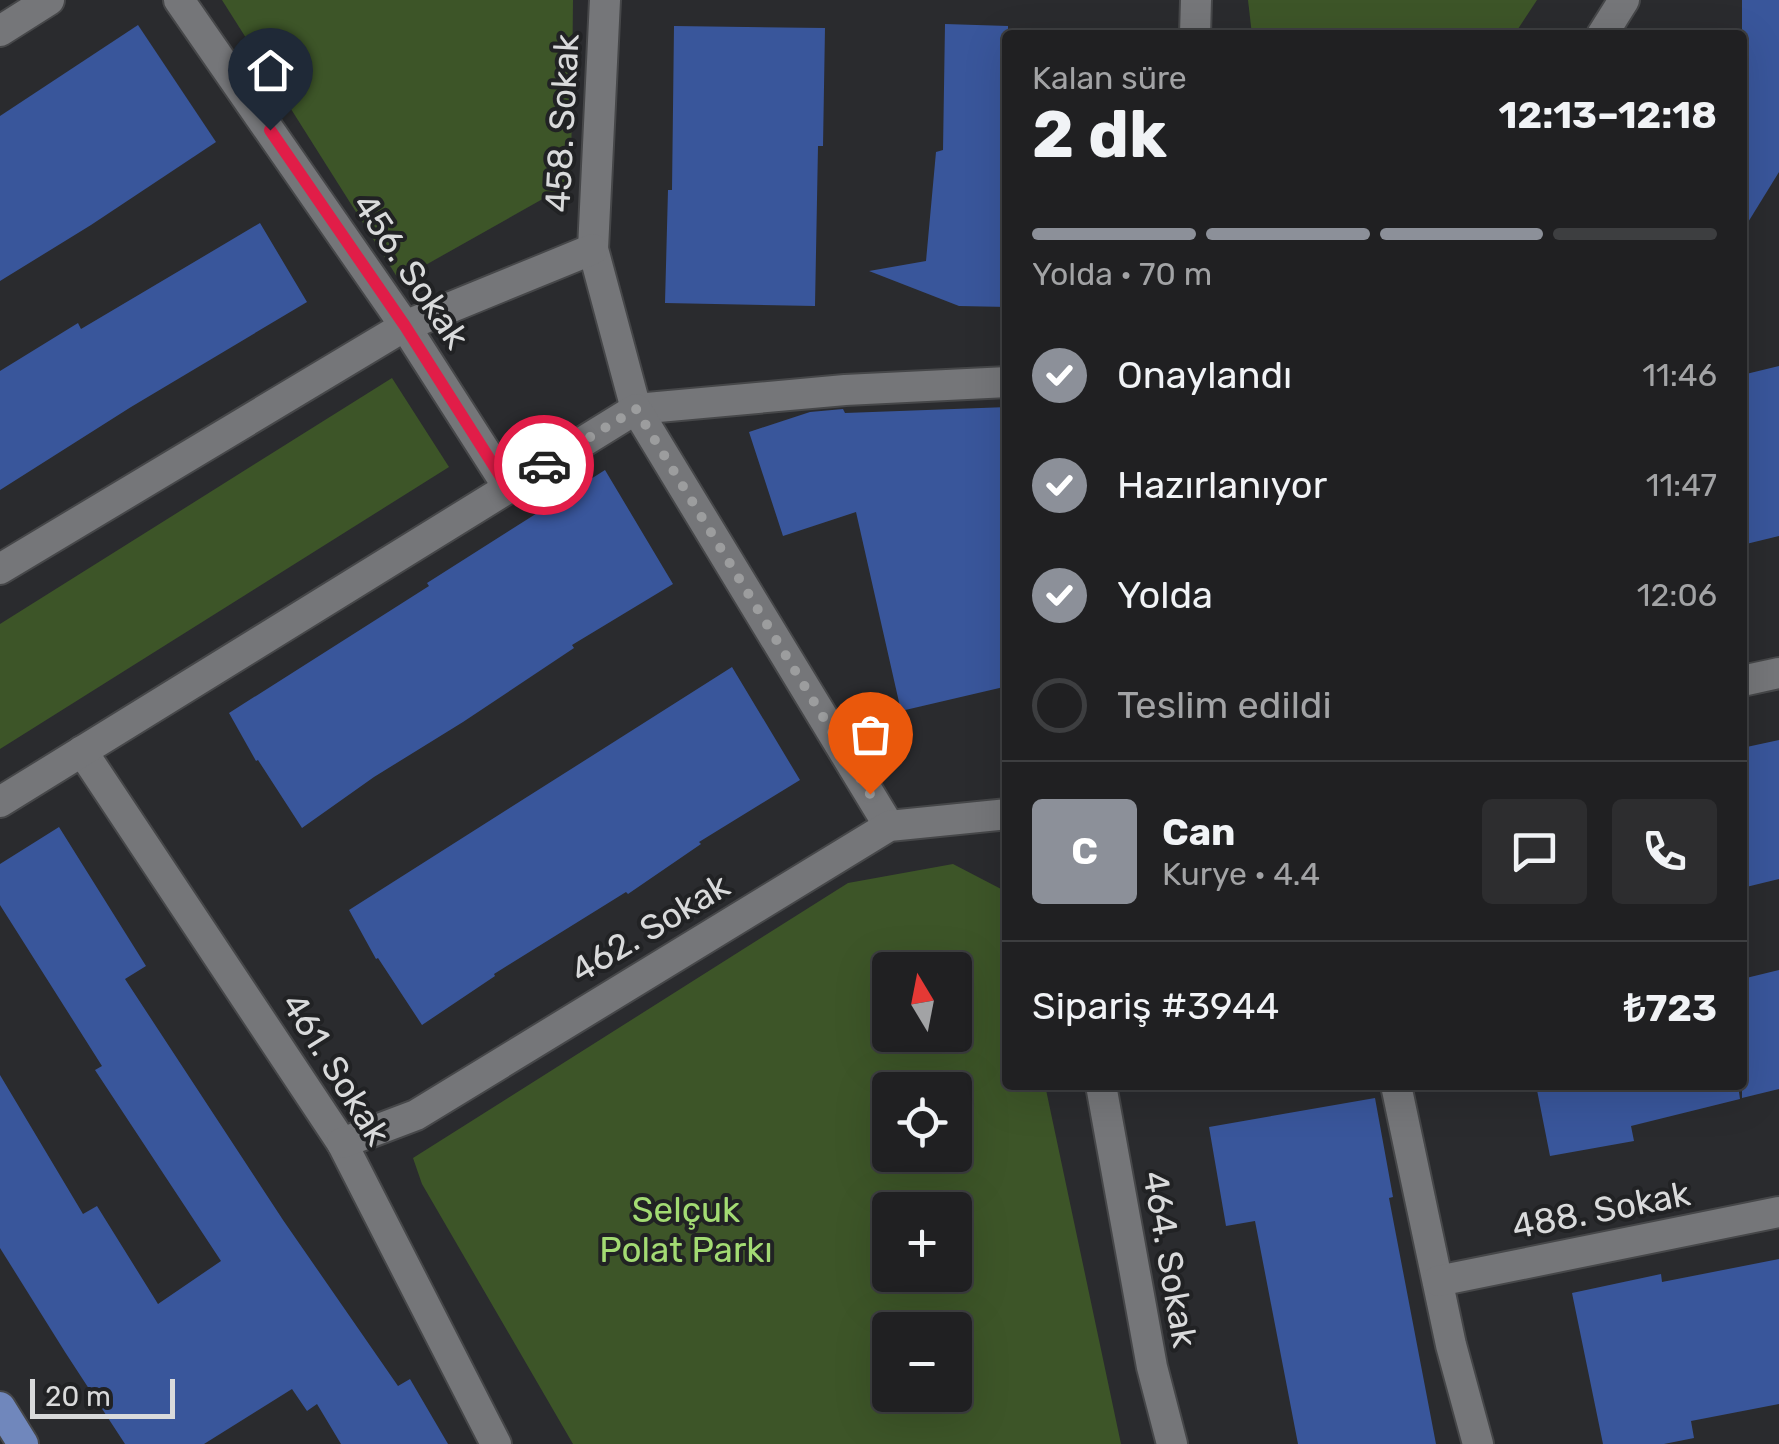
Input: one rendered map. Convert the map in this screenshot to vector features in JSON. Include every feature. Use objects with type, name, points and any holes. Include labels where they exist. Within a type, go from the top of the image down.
[{"type":"main road","points":[[0,1407],[23,1444]]},
{"type":"street","points":[[0,31],[50,0]]},
{"type":"street","name":"456. Sokak","points":[[179,0],[405,326],[508,488]]},
{"type":"street","name":"458. Sokak","points":[[605,0],[593,249],[636,409],[889,826]]},
{"type":"street","points":[[1194,30],[1196,0]]},
{"type":"street","points":[[1605,30],[1624,0]]},
{"type":"street","points":[[0,569],[405,326],[593,249]]},
{"type":"street","points":[[0,802],[636,409],[845,390],[1002,382]]},
{"type":"street","points":[[1747,679],[1779,673]]},
{"type":"street","name":"461. Sokak","points":[[82,750],[342,1143],[496,1444]]},
{"type":"street","name":"462. Sokak","points":[[342,1143],[416,1115],[889,826],[1002,815]]},
{"type":"street","name":"464. Sokak","points":[[1102,1090],[1152,1368],[1172,1444]]},
{"type":"street","points":[[1397,1090],[1451,1345],[1478,1444]]},
{"type":"street","name":"488. Sokak","points":[[1438,1281],[1779,1212]]},
{"type":"green space","points":[[222,0],[573,0],[571,183],[399,280]]},
{"type":"green space","points":[[1248,0],[1537,0],[1517,30],[1251,30]]},
{"type":"green space","points":[[392,378],[449,467],[0,749],[0,624]]},
{"type":"green space","name":"Selçuk Polat Parkı","points":[[953,864],[1002,889],[1002,1090],[1046,1090],[1121,1444],[573,1444],[422,1184],[413,1158],[848,883]]},
{"type":"building","points":[[1742,0],[1779,0],[1779,172],[1747,224],[1747,30],[1742,30]]},
{"type":"building","points":[[945,24],[1008,26],[1008,30],[1002,30],[1002,307],[959,306],[869,271],[926,261],[936,152],[943,150]]},
{"type":"building","points":[[138,25],[216,142],[0,281],[0,116]]},
{"type":"building","points":[[674,26],[825,28],[815,306],[665,303],[668,190],[672,190]]},
{"type":"building","points":[[260,223],[307,302],[0,490],[0,371],[78,323],[81,329]]},
{"type":"building","points":[[1779,366],[1779,536],[1747,544],[1747,374]]},
{"type":"building","points":[[1002,407],[1002,687],[901,711],[856,512],[783,536],[749,432],[810,412],[843,409],[845,413]]},
{"type":"building","points":[[605,470],[673,584],[572,645],[574,648],[302,828],[229,713]]},
{"type":"building","points":[[732,667],[800,780],[699,842],[628,894],[494,974],[422,1025],[376,959],[349,910]]},
{"type":"building","points":[[1779,740],[1779,879],[1747,887],[1747,747]]},
{"type":"building","points":[[59,827],[146,966],[125,979],[283,1220],[398,1386],[410,1379],[448,1444],[341,1444],[317,1404],[307,1411],[292,1389],[204,1444],[125,1444],[65,1352],[0,1248],[0,1075],[83,1214],[97,1206],[158,1304],[221,1261],[95,1070],[102,1066],[0,905],[0,864]]},
{"type":"building","points":[[1779,970],[1779,1089],[1742,1098],[1742,1090],[1747,1090],[1747,978]]},
{"type":"building","points":[[1537,1090],[1739,1090],[1740,1099],[1631,1126],[1634,1141],[1550,1156]]},
{"type":"building","points":[[1375,1098],[1393,1197],[1389,1198],[1436,1444],[1298,1444],[1255,1221],[1226,1226],[1209,1127]]},
{"type":"building","points":[[1779,1259],[1779,1404],[1691,1421],[1694,1438],[1664,1444],[1603,1444],[1572,1293],[1661,1274],[1662,1282]]},
{"type":"way so far","points":[[544,465],[636,409],[870,794]]},
{"type":"route","points":[[270,130],[405,326],[508,488],[544,465]]}]
